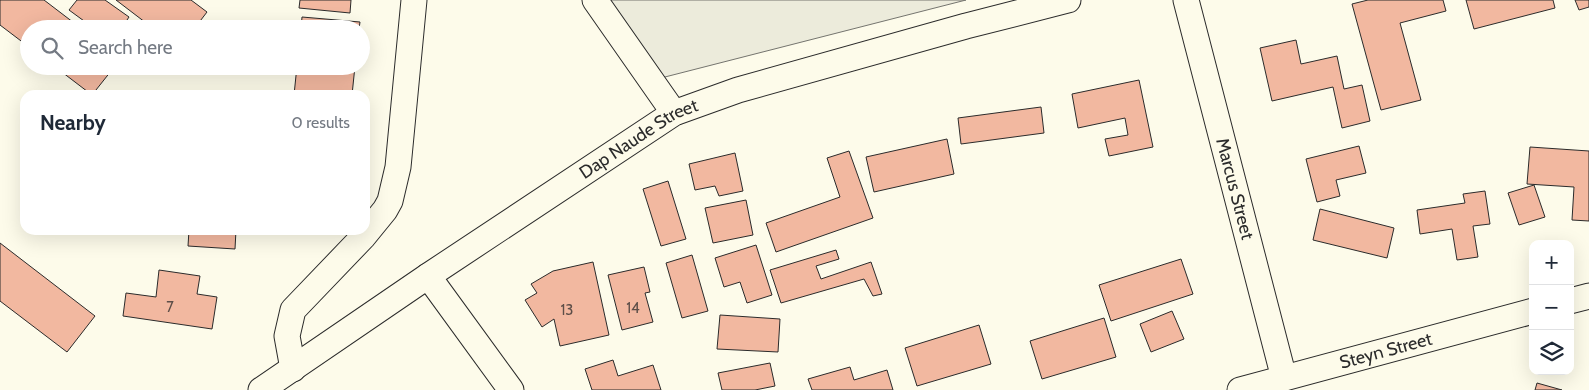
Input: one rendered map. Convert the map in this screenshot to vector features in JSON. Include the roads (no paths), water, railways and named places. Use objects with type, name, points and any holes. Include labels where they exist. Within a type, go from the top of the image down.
[{"type":"street","points":[[370,228],[390,201],[398,167],[414,0]]},
{"type":"street","points":[[595,0],[674,113]]},
{"type":"street","name":"Dap Naude Street","points":[[261,390],[428,276],[674,113],[748,88],[966,26],[1068,0]]},
{"type":"street","name":"Marcus Street","points":[[1186,0],[1284,378]]},
{"type":"street","points":[[293,368],[287,336],[293,310],[365,235]]},
{"type":"street","points":[[428,276],[511,390]]},
{"type":"street","points":[[1574,299],[1589,296]]},
{"type":"street","name":"Steyn Street","points":[[1240,390],[1529,312]]}]
